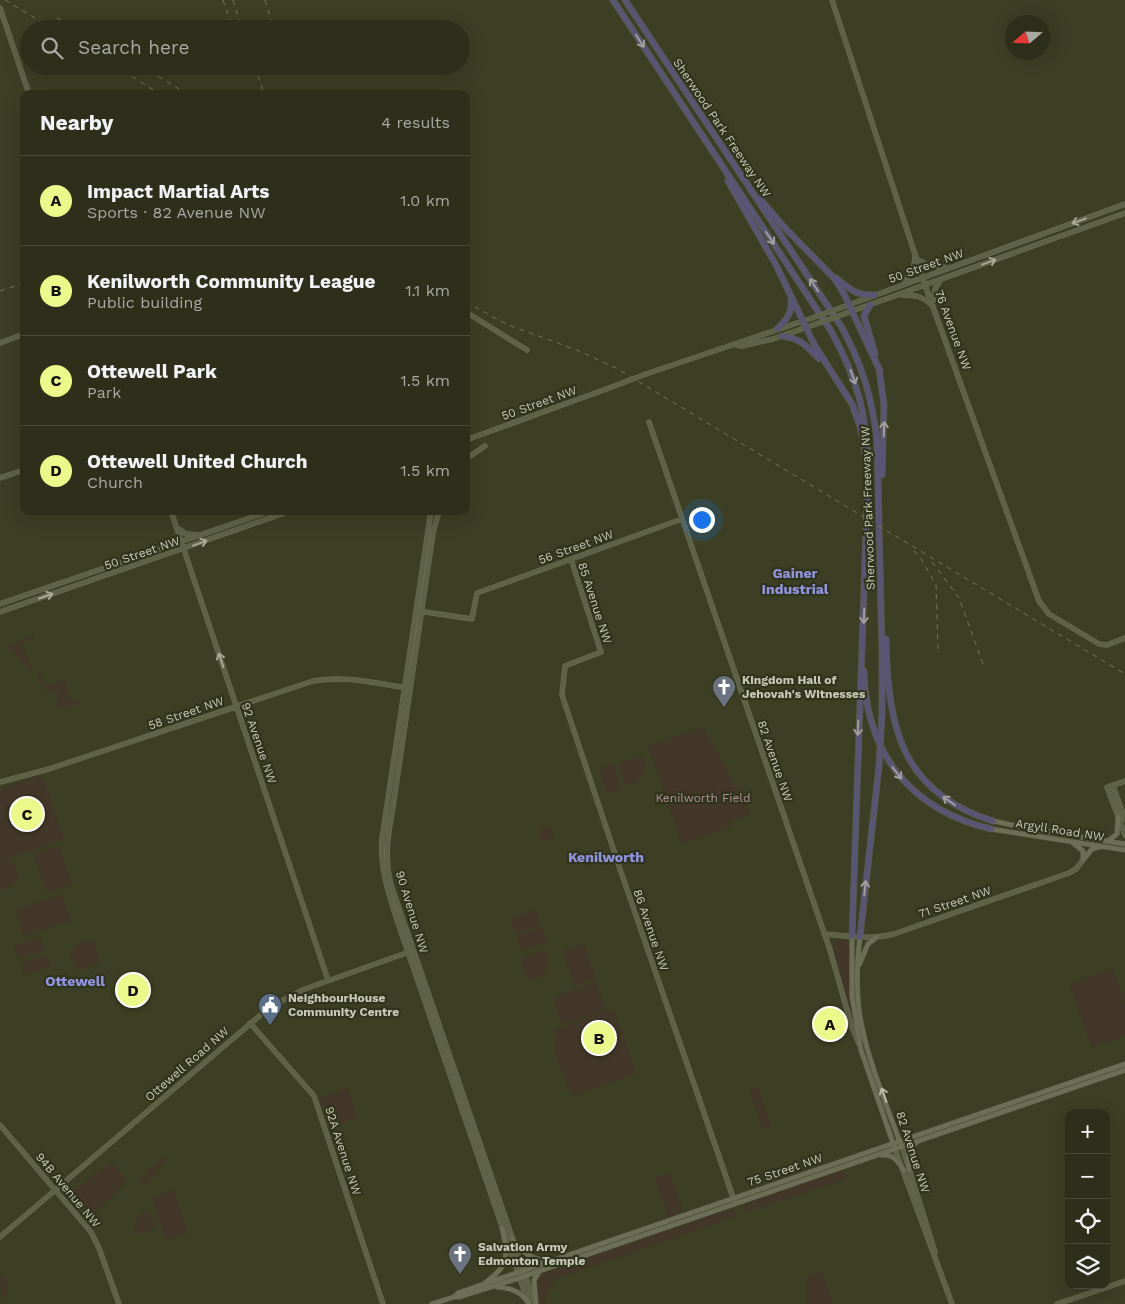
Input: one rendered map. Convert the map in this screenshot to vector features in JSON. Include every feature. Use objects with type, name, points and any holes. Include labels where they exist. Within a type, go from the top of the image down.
[{"type":"highway","name":"Sherwood Park Freeway NW","points":[[613,0],[827,323],[849,366],[862,406],[868,447],[868,497],[852,936]]},
{"type":"highway","name":"Sherwood Park Freeway NW","points":[[625,0],[841,326],[857,357],[869,392],[878,440],[882,714],[879,766],[860,937]]},
{"type":"highway","points":[[724,168],[728,180],[767,248],[827,367],[852,404],[860,426],[864,447],[868,497]]},
{"type":"highway","points":[[750,188],[784,228],[827,270],[855,292],[861,295],[875,295]]},
{"type":"highway","points":[[827,270],[840,286],[880,371]]},
{"type":"highway","points":[[777,329],[786,320],[791,309],[790,292]]},
{"type":"highway","points":[[870,305],[864,314],[864,320],[880,371],[884,394],[885,417],[880,513]]},
{"type":"highway","points":[[782,336],[796,339],[805,344],[827,367]]},
{"type":"highway","points":[[881,567],[884,572],[889,695],[900,742],[917,772],[941,795],[966,810],[993,821]]},
{"type":"highway","points":[[863,644],[865,693],[871,723],[876,738],[889,762],[909,787],[930,804],[962,821],[992,830]]},
{"type":"main road","points":[[1108,841],[1117,834],[1118,817]]},
{"type":"main road","name":"Argyll Road NW","points":[[993,821],[1125,844]]},
{"type":"main road","name":"Argyll Road NW","points":[[992,830],[1125,850]]},
{"type":"main road","points":[[1071,842],[1082,850],[1084,860]]},
{"type":"main road","points":[[1084,860],[1092,849],[1100,846]]},
{"type":"main road","name":"82 Avenue NW","points":[[852,936],[852,996],[861,1050],[894,1146]]},
{"type":"main road","name":"82 Avenue NW","points":[[860,937],[857,969],[859,1010],[864,1036],[902,1146]]},
{"type":"main road","points":[[857,969],[868,944],[877,937]]},
{"type":"main road","name":"75 Street NW","points":[[432,1304],[493,1287],[561,1258],[874,1156],[900,1141],[1125,1064]]},
{"type":"main road","name":"75 Street NW","points":[[454,1297],[482,1285],[542,1270],[894,1146],[902,1146],[1125,1070]]},
{"type":"main road","points":[[909,1170],[908,1158],[910,1150],[914,1144],[925,1138]]},
{"type":"main road","points":[[874,1156],[892,1156],[898,1161],[904,1172]]},
{"type":"main road","points":[[482,1285],[500,1271],[506,1260],[502,1228]]},
{"type":"main road","points":[[512,1240],[521,1250],[535,1259],[561,1258]]},
{"type":"main road","points":[[536,1304],[534,1280],[536,1275],[542,1270]]},
{"type":"main road","points":[[493,1287],[515,1290],[525,1297],[529,1304]]},
{"type":"street","name":"76 Avenue NW","points":[[832,0],[933,306],[1032,583],[1043,608],[1052,616],[1100,644],[1107,644],[1125,638]]},
{"type":"street","points":[[0,8],[20,67]]},
{"type":"street","points":[[23,75],[28,90]]},
{"type":"street","name":"50 Street NW","points":[[470,439],[646,374],[924,278],[1125,204]]},
{"type":"street","name":"50 Street NW","points":[[733,345],[748,345],[806,328],[1125,213]]},
{"type":"street","points":[[901,286],[913,271],[915,253]]},
{"type":"street","points":[[917,259],[930,266],[952,267]]},
{"type":"street","points":[[933,306],[934,289],[943,278]]},
{"type":"street","points":[[899,295],[918,295],[933,306]]},
{"type":"street","points":[[470,314],[527,350]]},
{"type":"street","points":[[0,343],[20,336]]},
{"type":"street","name":"82 Avenue NW","points":[[649,422],[832,955],[851,1024],[861,1050]]},
{"type":"street","points":[[470,456],[485,446]]},
{"type":"street","points":[[0,478],[20,471]]},
{"type":"street","name":"92 Avenue NW","points":[[173,515],[328,980]]},
{"type":"street","name":"50 Street NW","points":[[0,604],[259,515]]},
{"type":"street","name":"50 Street NW","points":[[0,612],[279,515]]},
{"type":"street","name":"90 Avenue NW","points":[[431,515],[411,688],[387,840],[390,885],[502,1228],[521,1275],[536,1304]]},
{"type":"street","name":"90 Avenue NW","points":[[438,515],[405,687],[382,839],[385,885],[512,1240],[529,1304]]},
{"type":"street","name":"56 Street NW","points":[[419,611],[472,619],[477,593],[682,519]]},
{"type":"street","points":[[176,526],[186,534],[205,534]]},
{"type":"street","name":"85 Avenue NW","points":[[565,666],[601,652],[571,559]]},
{"type":"street","name":"86 Avenue NW","points":[[565,666],[561,690],[566,712],[736,1201]]},
{"type":"street","name":"58 Street NW","points":[[0,782],[49,769],[307,683],[332,679],[352,679],[411,688]]},
{"type":"street","points":[[1125,781],[1107,788],[1125,835]]},
{"type":"street","points":[[1113,786],[1125,819]]},
{"type":"street","name":"71 Street NW","points":[[824,934],[860,937],[894,934],[1069,873],[1076,869],[1084,860]]},
{"type":"street","name":"Ottewell Road NW","points":[[0,1237],[270,1007],[289,996],[328,980],[410,951]]},
{"type":"street","name":"92A Avenue NW","points":[[250,1023],[314,1096],[383,1304]]},
{"type":"street","name":"94B Avenue NW","points":[[0,1125],[86,1225],[94,1237],[119,1304]]},
{"type":"street","name":"82 Avenue NW","points":[[894,1146],[936,1256],[952,1304]]},
{"type":"street","name":"82 Avenue NW","points":[[902,1146],[936,1256]]},
{"type":"street","points":[[936,1256],[942,1254]]},
{"type":"street","points":[[1057,1304],[1125,1281]]},
{"type":"green space","points":[[33,635],[34,638],[21,643],[33,670],[30,671],[15,654],[8,650],[8,645],[18,643]]},
{"type":"green space","points":[[40,674],[47,685],[64,679],[70,700],[82,701],[82,704],[56,708],[60,692],[45,690],[37,675]]},
{"type":"green space","name":"Kenilworth Field","points":[[703,727],[751,814],[731,821],[730,827],[682,844],[648,746]]},
{"type":"green space","points":[[638,757],[643,757],[645,772],[640,779],[627,786],[624,783],[618,766]]},
{"type":"green space","points":[[614,764],[622,788],[607,793],[599,769]]},
{"type":"green space","points":[[39,776],[43,778],[64,840],[0,861],[0,788]]},
{"type":"green space","points":[[548,825],[551,827],[554,838],[543,842],[539,838],[542,828]]},
{"type":"green space","points":[[59,846],[72,884],[47,893],[33,854]]},
{"type":"green space","points":[[8,859],[16,868],[17,878],[12,886],[0,890],[0,863]]},
{"type":"green space","points":[[62,894],[71,921],[24,937],[15,910]]},
{"type":"green space","points":[[536,910],[541,925],[515,934],[510,919]]},
{"type":"green space","points":[[542,927],[548,942],[521,951],[516,936]]},
{"type":"green space","points":[[40,937],[45,950],[19,959],[14,946]]},
{"type":"green space","points":[[87,940],[94,941],[100,962],[81,971],[76,967],[71,958],[73,949],[81,942]]},
{"type":"green space","points":[[845,940],[849,943],[849,995],[852,1023],[835,959],[834,942]]},
{"type":"green space","points":[[583,943],[596,979],[575,986],[562,951]]},
{"type":"green space","points":[[546,951],[549,961],[548,966],[544,973],[530,980],[527,977],[521,960],[523,957]]},
{"type":"green space","points":[[46,954],[50,967],[24,975],[20,963]]},
{"type":"green space","points":[[1111,969],[1125,1002],[1125,1036],[1092,1048],[1070,985]]},
{"type":"green space","points":[[596,982],[606,1010],[562,1025],[553,997]]},
{"type":"green space","points":[[614,1009],[635,1070],[634,1074],[571,1095],[555,1053],[556,1029]]},
{"type":"green space","points":[[756,1087],[759,1089],[771,1125],[770,1128],[762,1128],[750,1092],[751,1089]]},
{"type":"green space","points":[[345,1088],[349,1090],[357,1117],[329,1127],[319,1098]]},
{"type":"green space","points":[[163,1157],[167,1161],[144,1185],[139,1178]]},
{"type":"green space","points":[[110,1161],[128,1182],[91,1215],[72,1193]]},
{"type":"green space","points":[[845,1170],[845,1179],[746,1213],[744,1205],[746,1202]]},
{"type":"green space","points":[[667,1173],[670,1174],[683,1211],[681,1214],[671,1217],[668,1216],[655,1180],[656,1177]]},
{"type":"green space","points":[[174,1190],[188,1233],[166,1240],[152,1197]]},
{"type":"green space","points":[[730,1207],[733,1208],[738,1216],[555,1279],[544,1299],[545,1304],[539,1304],[536,1279],[540,1274]]},
{"type":"green space","points":[[149,1210],[155,1226],[153,1229],[136,1235],[135,1227],[137,1220],[141,1214]]},
{"type":"green space","points":[[818,1272],[823,1274],[833,1304],[806,1304],[808,1277]]},
{"type":"green space","points":[[4,1273],[8,1280],[8,1287],[1,1301],[0,1276]]},
{"type":"railway","points":[[5,0],[38,20]]},
{"type":"railway","points":[[223,0],[230,20]]},
{"type":"railway","points":[[233,0],[239,20]]},
{"type":"railway","points":[[265,0],[271,20]]},
{"type":"railway","points":[[57,18],[61,20]]},
{"type":"railway","points":[[129,75],[154,90]]},
{"type":"railway","points":[[156,75],[179,89]]},
{"type":"railway","points":[[258,75],[263,90]]},
{"type":"railway","points":[[0,291],[20,284]]},
{"type":"railway","points":[[470,304],[506,324],[579,351],[616,368],[1125,674]]},
{"type":"railway","points":[[914,551],[920,557],[936,585],[938,649]]},
{"type":"railway","points":[[932,562],[959,598],[983,664]]},
{"type":"place","name":"Kingdom Hall of Jehovah's Witnesses","points":[[724,708]]},
{"type":"place","name":"Ottewell Park","points":[[27,814]]},
{"type":"place","name":"Ottewell United Church","points":[[133,990]]},
{"type":"place","name":"Impact Martial Arts","points":[[830,1024]]},
{"type":"place","name":"NeighbourHouse Community Centre","points":[[270,1026]]},
{"type":"place","name":"Kenilworth Community League","points":[[599,1038]]},
{"type":"place","name":"Salvation Army Edmonton Temple","points":[[460,1275]]},
{"type":"district","name":"Gainer Industrial","points":[[795,582]]},
{"type":"district","name":"Kenilworth","points":[[606,857]]},
{"type":"district","name":"Ottewell","points":[[75,981]]}]
